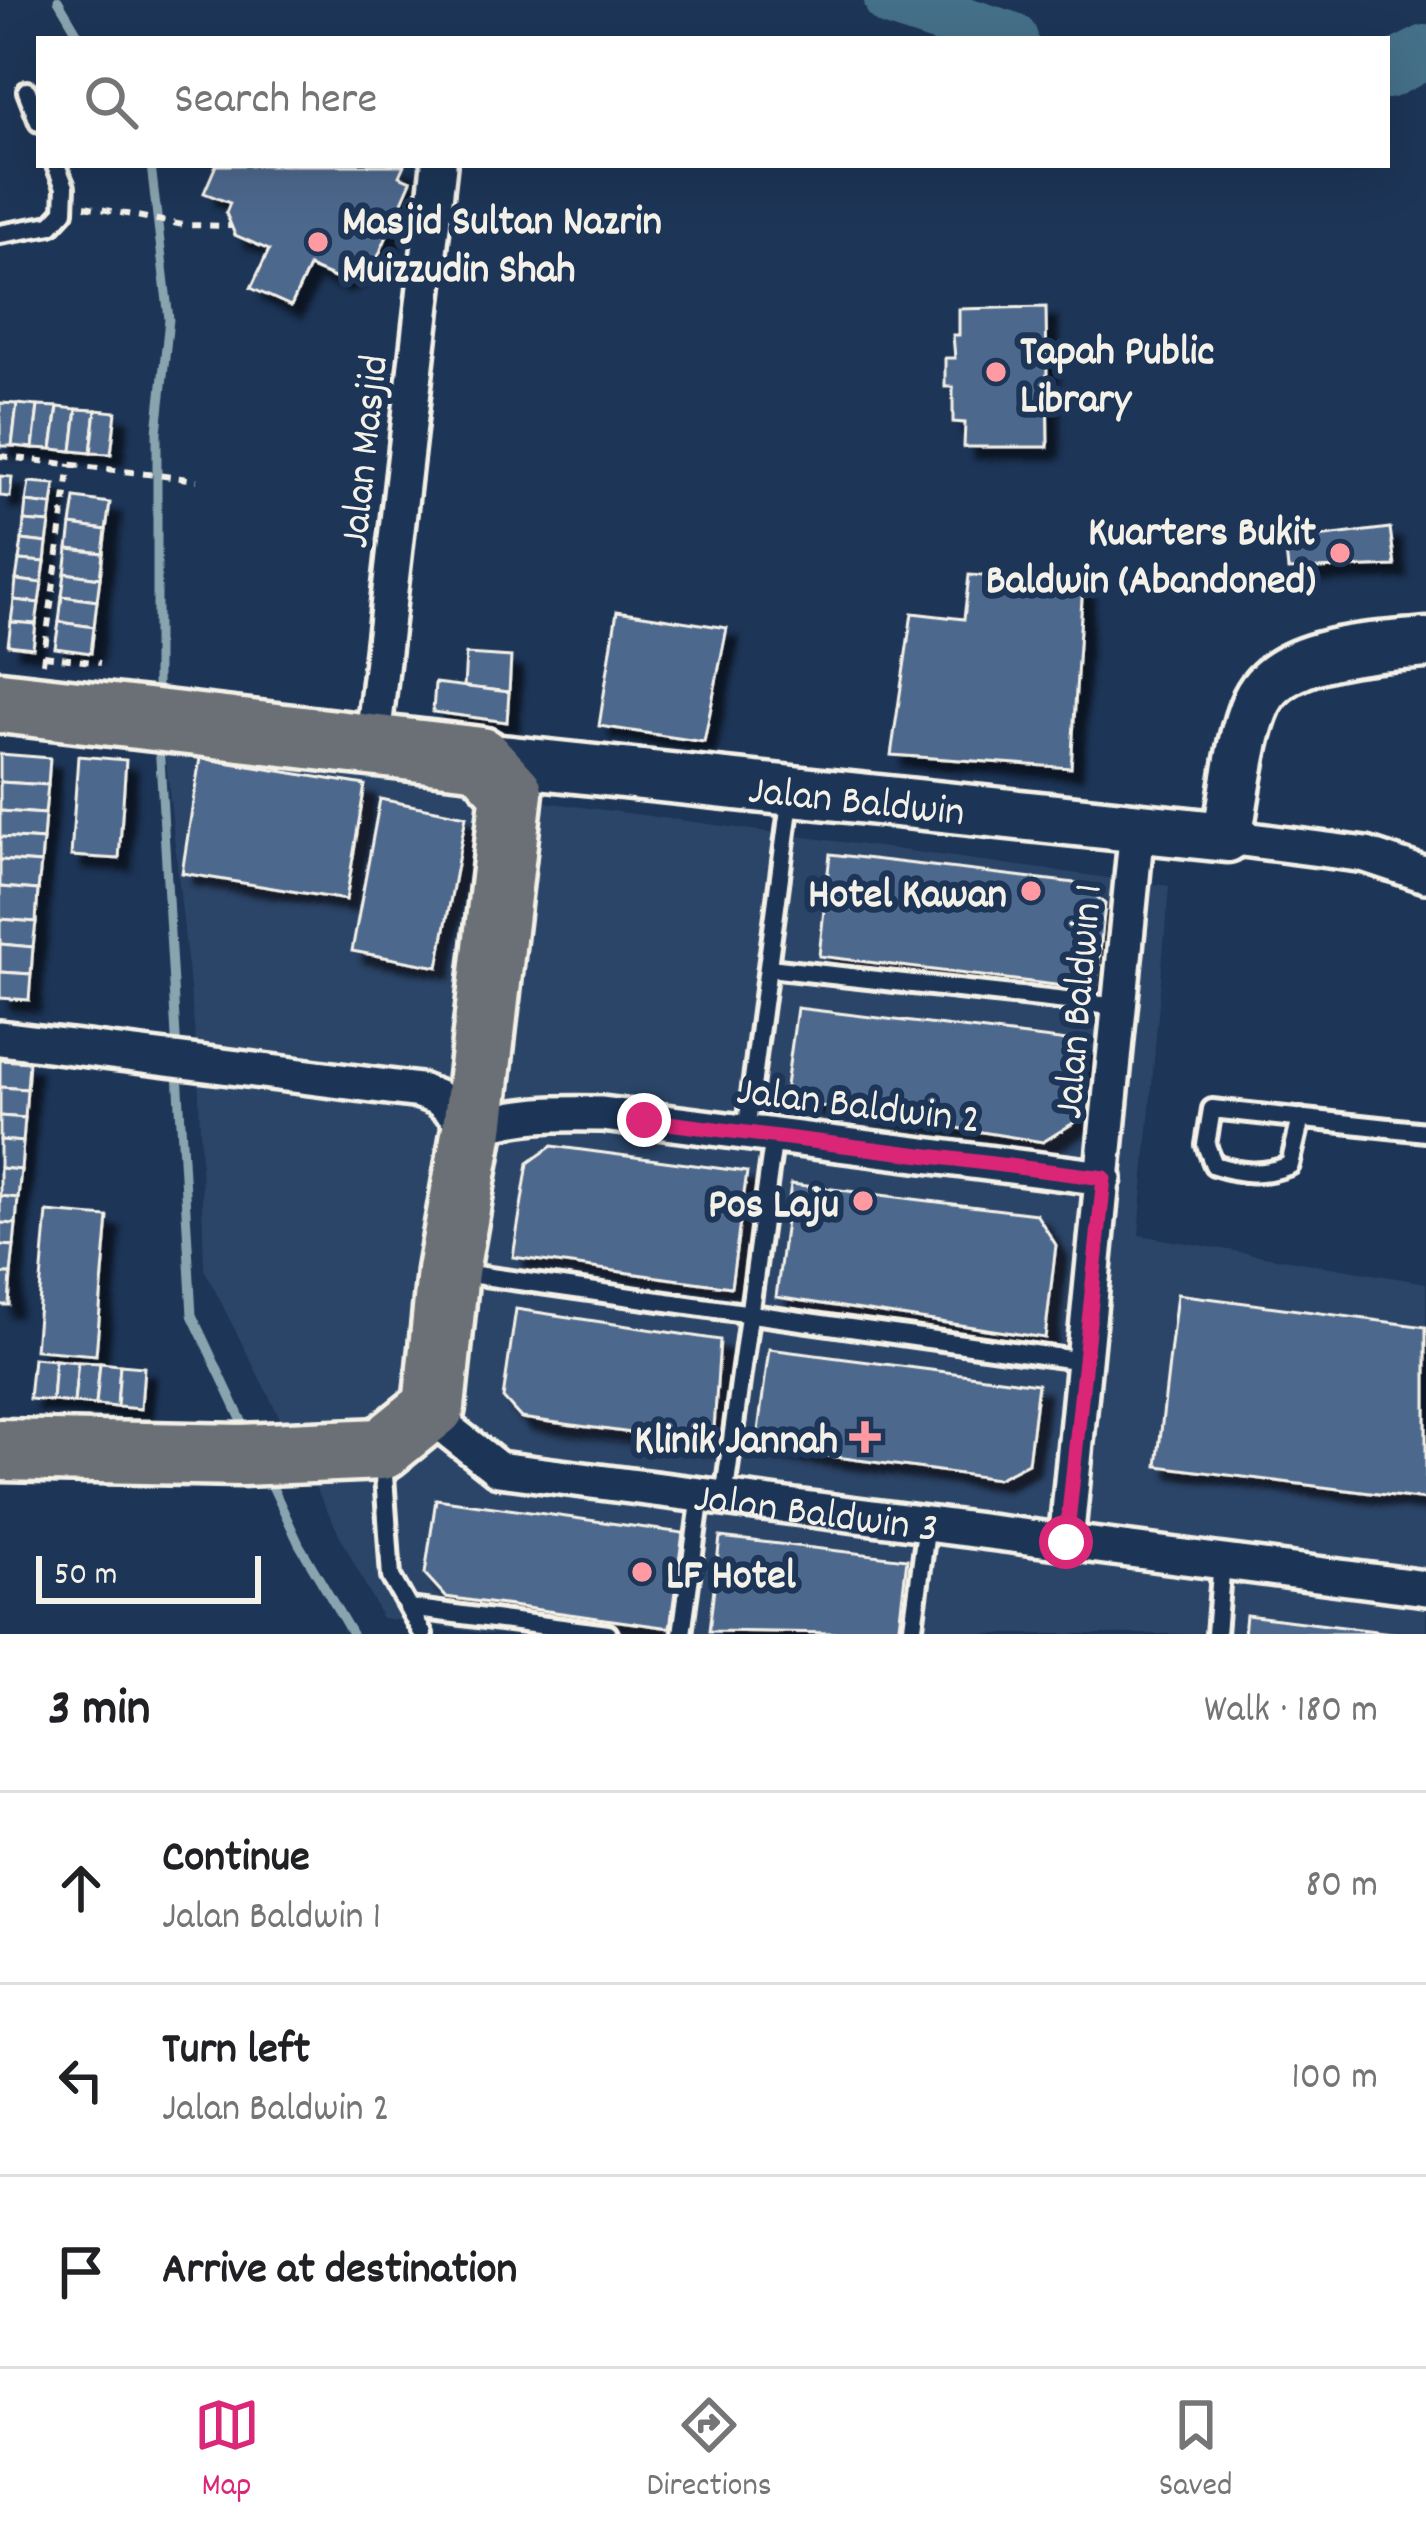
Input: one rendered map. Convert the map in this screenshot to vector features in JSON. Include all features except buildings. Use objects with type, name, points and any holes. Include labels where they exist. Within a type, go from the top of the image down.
[{"type":"highway","points":[[0,1450],[257,1455],[406,1431],[448,1271],[473,1129],[496,776],[372,747],[158,721],[27,688]]},
{"type":"street","name":"Jalan Masjid","points":[[372,747],[439,168]]},
{"type":"street","points":[[1426,643],[1341,652],[1282,671],[1258,699],[1227,837],[1366,855],[1426,875]]},
{"type":"street","name":"Jalan Baldwin","points":[[496,776],[569,767],[1227,837]]},
{"type":"street","name":"Jalan Baldwin 1","points":[[1066,1542],[1140,828]]},
{"type":"street","points":[[0,1038],[420,1091],[438,1099],[473,1129]]},
{"type":"street","name":"Jalan Baldwin 2","points":[[473,1129],[536,1113],[602,1114],[1104,1178]]},
{"type":"street","name":"Jalan Baldwin 3","points":[[406,1431],[451,1432],[498,1469],[1066,1542]]},
{"type":"street","points":[[1066,1542],[1426,1588]]},
{"type":"lane","points":[[27,91],[36,114]]},
{"type":"lane","points":[[0,234],[51,226],[64,212],[64,188],[57,168]]},
{"type":"lane","points":[[682,1634],[749,1316],[769,968],[792,791]]},
{"type":"lane","points":[[769,968],[1121,1007]]},
{"type":"lane","points":[[1301,1118],[1290,1165],[1268,1174],[1214,1165],[1206,1144],[1212,1108],[1426,1132]]},
{"type":"lane","points":[[448,1271],[1083,1361]]},
{"type":"lane","points":[[406,1431],[391,1577],[423,1634]]},
{"type":"lane","points":[[912,1634],[927,1524]]},
{"type":"lane","points":[[1216,1634],[1222,1561]]},
{"type":"lane","points":[[409,1608],[608,1634]]},
{"type":"path","points":[[64,201],[183,226],[231,226]]},
{"type":"path","points":[[0,456],[197,480]]},
{"type":"path","points":[[70,464],[27,688],[100,663]]},
{"type":"shaded area","points":[[165,751],[1169,886],[1139,1235],[1426,1283],[1426,1634],[488,1634],[382,1618],[204,1269],[198,1064]]},
{"type":"waterway","points":[[58,0],[79,36]]},
{"type":"waterway","points":[[891,0],[1002,36]]},
{"type":"waterway","points":[[1390,70],[1426,52]]},
{"type":"waterway","points":[[151,168],[169,319],[157,432],[157,702]]},
{"type":"waterway","points":[[159,742],[192,1315],[247,1432]]},
{"type":"waterway","points":[[267,1475],[299,1544],[352,1634]]},
{"type":"place","name":"Masjid Sultan Nazrin Muizzudin Shah","points":[[318,242]]},
{"type":"place","name":"Tapah Public Library","points":[[996,372]]},
{"type":"place","name":"Kuarters Bukit Baldwin (Abandoned)","points":[[1340,553]]},
{"type":"place","name":"Hotel Kawan","points":[[1031,891]]},
{"type":"place","name":"Pos Laju","points":[[863,1201]]},
{"type":"place","name":"Klinik Jannah","points":[[865,1437]]},
{"type":"place","name":"LF Hotel","points":[[642,1572]]},
{"type":"route","points":[[644,1120],[1104,1178],[1066,1542]]}]
